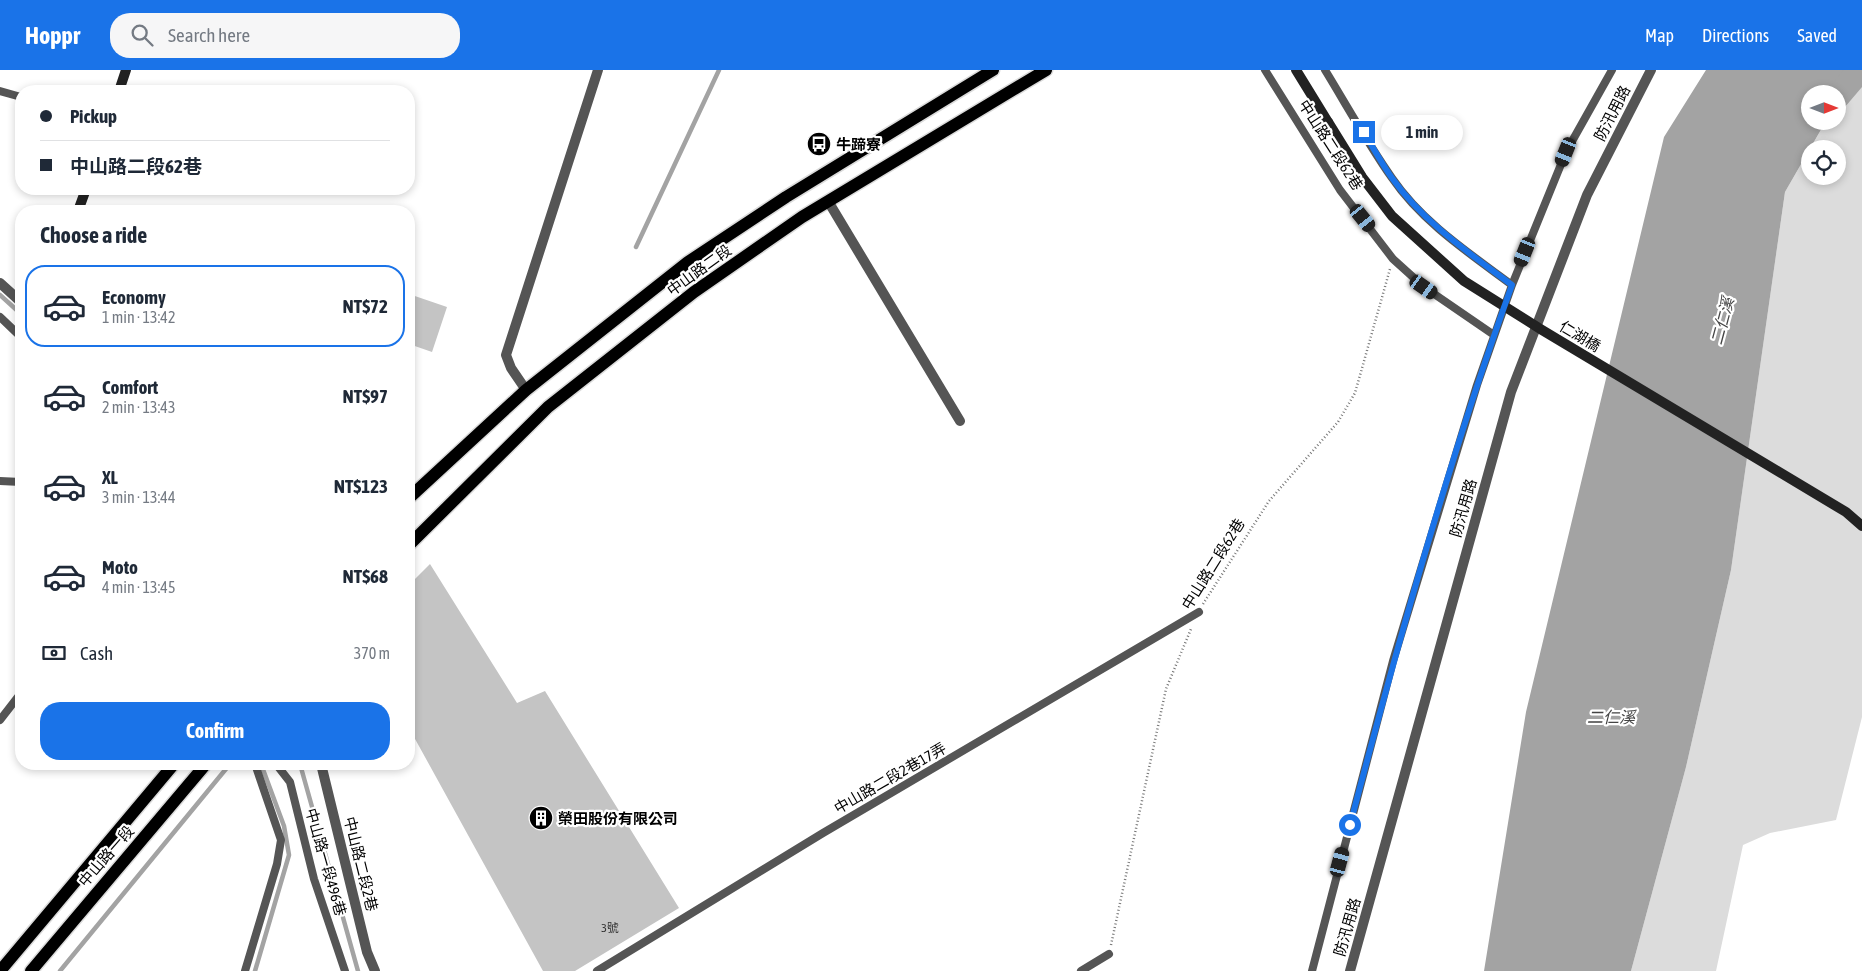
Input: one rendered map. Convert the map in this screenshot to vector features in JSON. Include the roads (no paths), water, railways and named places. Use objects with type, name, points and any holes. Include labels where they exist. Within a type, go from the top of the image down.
[{"type":"main road","name":"中山路二段","points":[[415,492],[526,390],[688,262],[786,197],[993,70]]},
{"type":"main road","name":"中山路二段","points":[[415,539],[548,407],[694,292],[828,201],[1046,70]]},
{"type":"main road","name":"中山路一段","points":[[0,971],[169,770]]},
{"type":"main road","name":"中山路一段","points":[[32,971],[201,770]]},
{"type":"street","points":[[120,85],[126,70]]},
{"type":"street","points":[[526,390],[511,368],[506,354],[598,70]]},
{"type":"street","name":"中山路二段62巷","points":[[1296,70],[1328,122]]},
{"type":"street","name":"防汛用路","points":[[1350,971],[1511,392],[1587,195],[1651,70]]},
{"type":"street","name":"仁湖橋","points":[[1328,122],[1362,177],[1392,216],[1464,281],[1542,330],[1846,512],[1862,526]]},
{"type":"street","points":[[828,201],[960,421]]},
{"type":"street","points":[[0,283],[15,297]]},
{"type":"street","name":"中山路二段2巷","points":[[322,770],[367,952],[375,971]]},
{"type":"lane","name":"中山路二段62巷","points":[[1265,70],[1340,190],[1393,259],[1424,287],[1494,336]]},
{"type":"lane","points":[[1326,70],[1392,179],[1411,201],[1450,239],[1512,285]]},
{"type":"lane","points":[[1312,971],[1393,661],[1440,503],[1494,336],[1512,285],[1566,152],[1612,70]]},
{"type":"lane","points":[[0,90],[15,95]]},
{"type":"lane","points":[[0,317],[15,331]]},
{"type":"lane","points":[[0,481],[15,482]]},
{"type":"lane","name":"中山路二段2巷17弄","points":[[597,971],[823,833],[1198,612]]},
{"type":"lane","points":[[0,720],[15,701]]},
{"type":"lane","points":[[245,971],[277,864],[281,840],[256,770]]},
{"type":"lane","name":"中山路一段496巷","points":[[281,770],[290,782],[314,879],[345,971]]},
{"type":"lane","points":[[1081,971],[1109,954]]},
{"type":"water","name":"二仁溪","points":[[1706,70],[1856,70],[1846,88],[1846,85],[1801,85],[1801,130],[1821,130],[1815,140],[1801,140],[1801,164],[1785,192],[1731,570],[1686,767],[1631,971],[1484,971],[1526,712],[1664,137]]},
{"type":"waterway","points":[[636,247],[719,70]]},
{"type":"waterway","name":"二仁溪","points":[[1846,87],[1860,70]]},
{"type":"waterway","points":[[0,295],[15,309]]},
{"type":"waterway","points":[[60,971],[225,770]]},
{"type":"waterway","points":[[255,971],[289,855],[284,826],[263,770]]},
{"type":"waterway","points":[[302,770],[358,971]]},
{"type":"place","name":"牛蹄寮","points":[[819,144]]},
{"type":"place","name":"榮田股份有限公司","points":[[541,818]]}]
